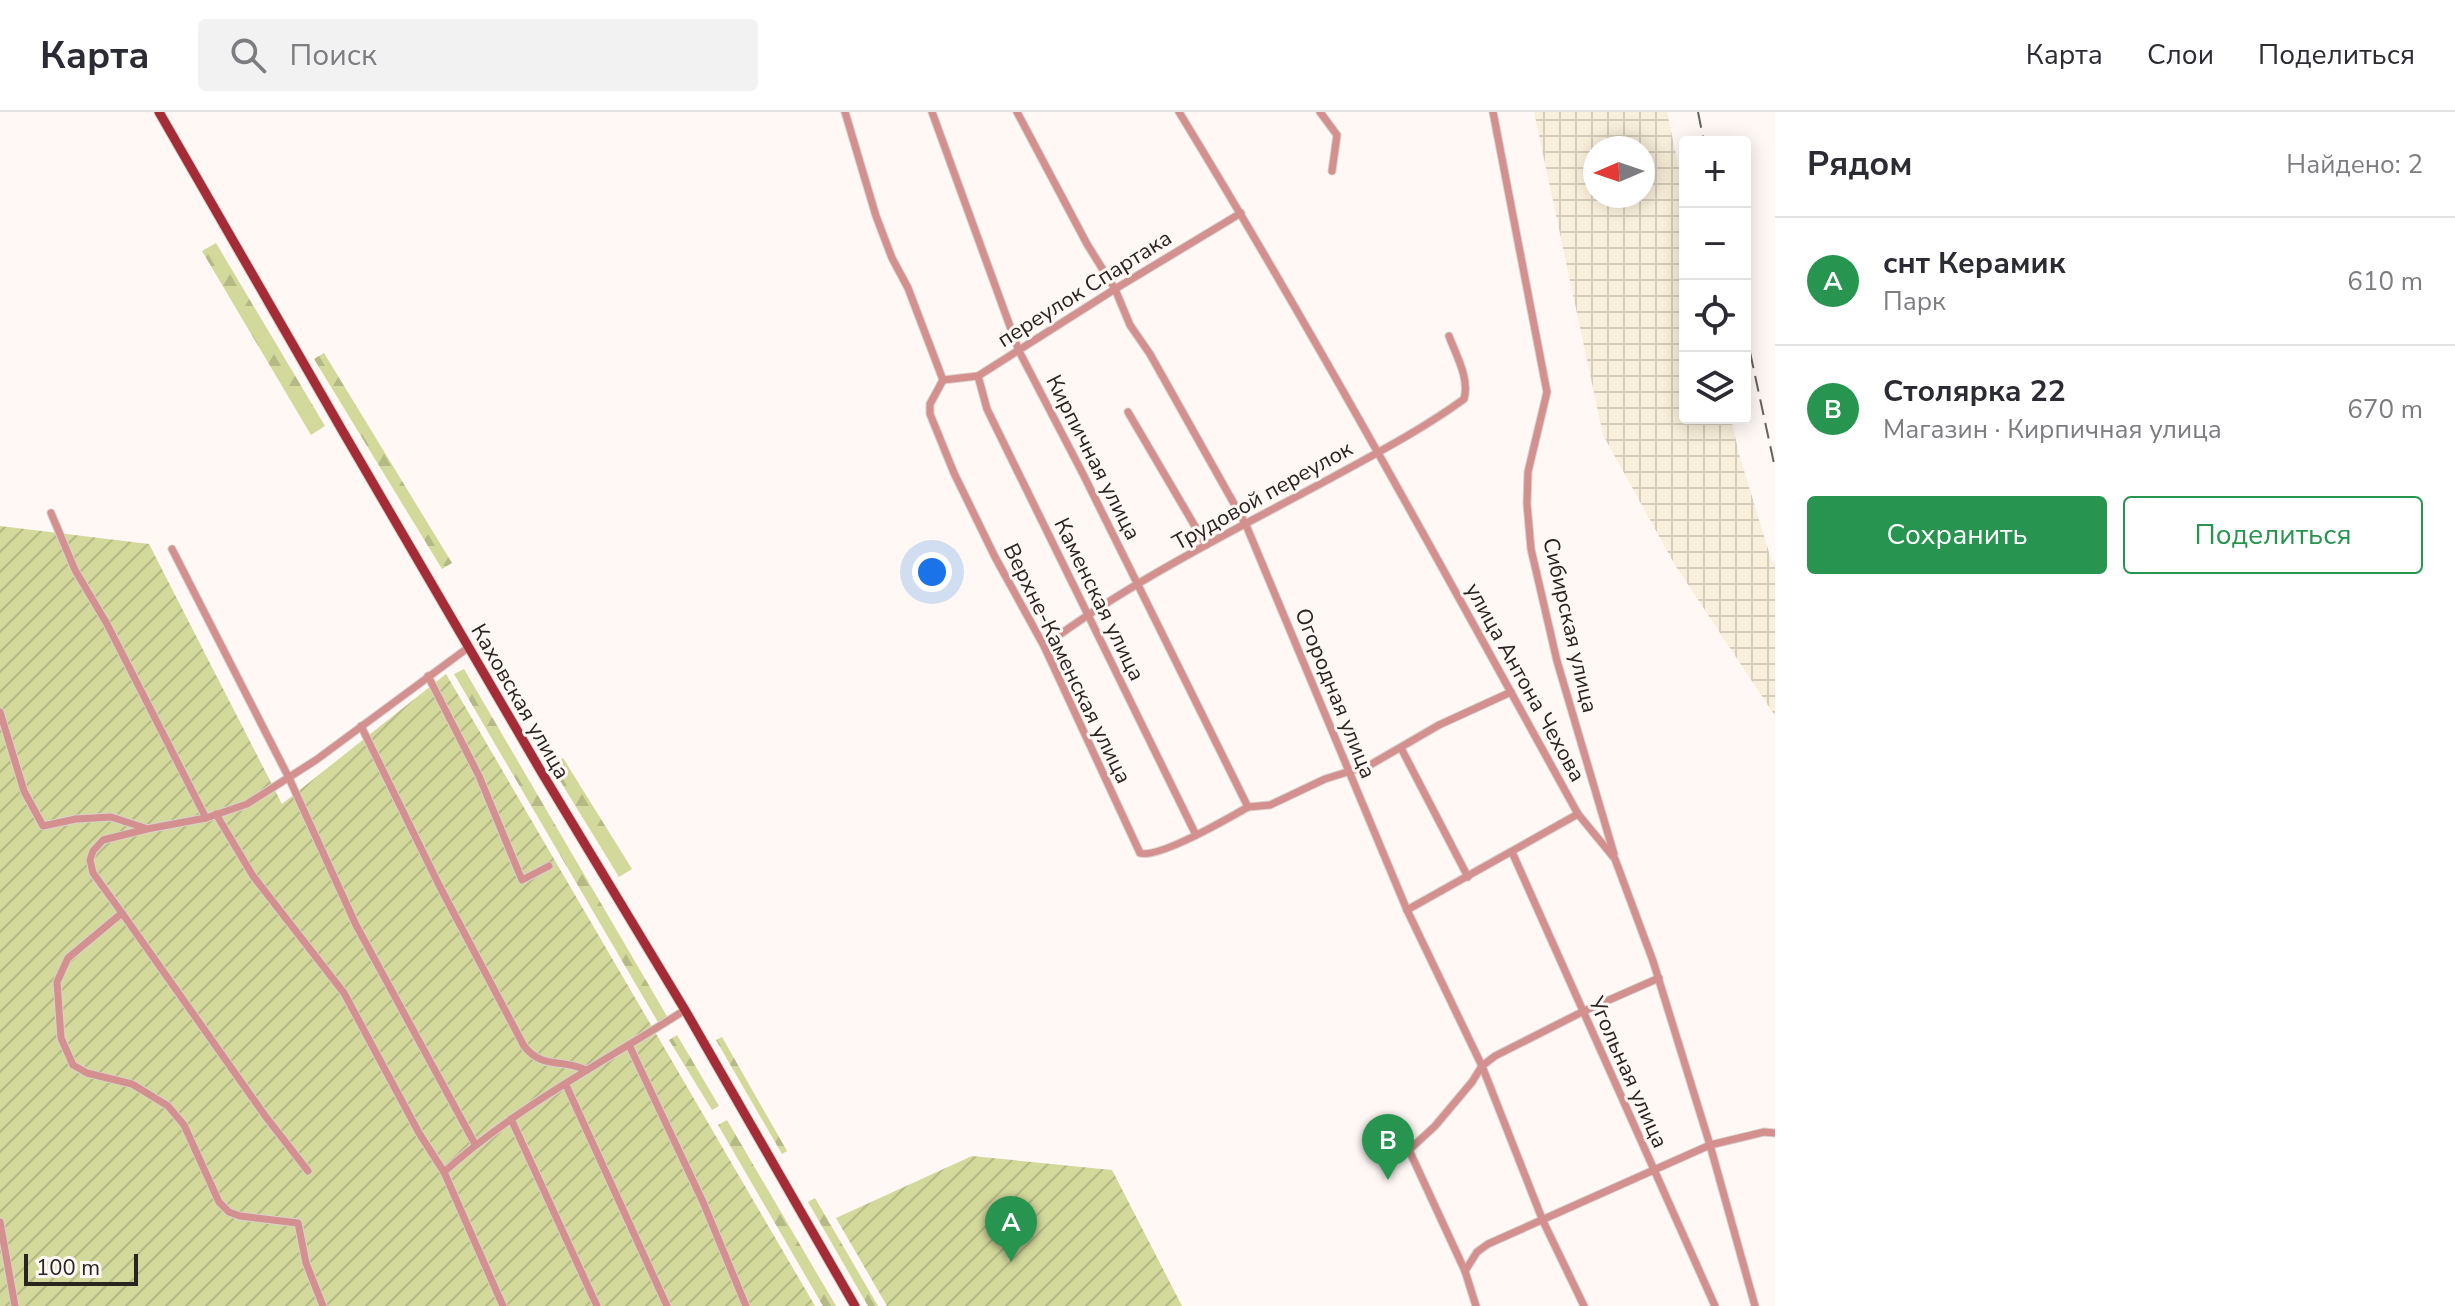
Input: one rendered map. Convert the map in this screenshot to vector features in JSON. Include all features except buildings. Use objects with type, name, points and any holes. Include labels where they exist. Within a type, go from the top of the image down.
[{"type":"main road","name":"Каховская улица","points":[[159,112],[855,1306]]},
{"type":"street","points":[[845,112],[876,216],[943,380]]},
{"type":"street","name":"Кирпичная улица","points":[[932,112],[1019,351],[1248,807]]},
{"type":"street","name":"Огородная улица","points":[[1017,112],[1087,244],[1115,289],[1130,325],[1150,354],[1246,525],[1407,910],[1482,1066],[1543,1221],[1584,1306]]},
{"type":"street","name":"улица Антона Чехова","points":[[1179,112],[1241,213],[1578,814],[1615,859],[1659,978],[1755,1306]]},
{"type":"street","points":[[1320,112],[1337,135],[1332,171]]},
{"type":"street","name":"Сибирская улица","points":[[1493,112],[1547,392],[1528,472],[1531,549],[1557,661],[1615,859]]},
{"type":"street","name":"переулок Спартака","points":[[943,380],[978,376],[1241,213]]},
{"type":"street","name":"Трудовой переулок","points":[[1044,646],[1087,614],[1138,584],[1377,453],[1464,399],[1466,392],[1462,372],[1449,336]]},
{"type":"street","name":"Каменская улица","points":[[978,376],[987,409],[1196,835]]},
{"type":"street","name":"Верхне-Каменская улица","points":[[943,380],[930,404],[934,426],[995,557],[1044,646],[1140,853],[1147,855],[1196,835],[1248,807],[1263,808],[1325,779],[1370,765],[1439,725],[1511,692]]},
{"type":"street","points":[[1128,412],[1206,545]]},
{"type":"street","points":[[51,513],[75,570],[107,624],[206,818]]},
{"type":"street","points":[[172,549],[289,778],[356,925],[475,1144]]},
{"type":"street","points":[[308,1171],[266,1117],[93,873],[90,860],[103,840],[206,818],[247,804],[289,778],[469,647]]},
{"type":"street","points":[[428,676],[479,776],[522,880],[549,866]]},
{"type":"street","points":[[0,712],[24,791],[43,826],[76,819],[111,817],[147,829]]},
{"type":"street","points":[[361,726],[440,887],[524,1046],[534,1059],[586,1070]]},
{"type":"street","name":"Огородная улица","points":[[1401,748],[1468,877]]},
{"type":"street","points":[[216,814],[253,876],[344,993],[419,1133],[444,1172],[503,1306]]},
{"type":"street","points":[[1407,910],[1578,814]]},
{"type":"street","name":"Угольная улица","points":[[1512,852],[1715,1306]]},
{"type":"street","points":[[122,913],[68,958],[57,982],[61,1038],[73,1065],[87,1073],[132,1084],[168,1106],[184,1125],[219,1202],[229,1212],[298,1223],[306,1263],[323,1306]]},
{"type":"street","points":[[1476,1306],[1465,1271],[1409,1150],[1435,1126],[1482,1066],[1508,1048],[1659,978]]},
{"type":"street","points":[[444,1172],[475,1144],[511,1119],[685,1010]]},
{"type":"street","points":[[629,1045],[703,1202],[746,1306]]},
{"type":"street","points":[[566,1085],[667,1306]]},
{"type":"street","points":[[511,1119],[597,1306]]},
{"type":"street","points":[[1465,1271],[1482,1248],[1710,1145],[1764,1132],[1775,1133]]},
{"type":"street","points":[[0,1222],[15,1306]]},
{"type":"shaded area","points":[[1534,112],[1667,112],[1679,169],[1679,424],[1732,424],[1772,562],[1775,562],[1775,716],[1675,565],[1603,435]]},
{"type":"green space","points":[[216,243],[325,426],[311,435],[202,251]]},
{"type":"green space","points":[[324,353],[452,563],[442,569],[314,359]]},
{"type":"green space","points":[[0,526],[149,544],[282,804],[446,674],[815,1306],[0,1306]]},
{"type":"green space","points":[[464,669],[668,1018],[659,1024],[454,674]]},
{"type":"green space","points":[[563,758],[632,869],[619,877],[551,766]]},
{"type":"green space","points":[[677,1035],[719,1106],[712,1110],[669,1040]]},
{"type":"green space","points":[[722,1037],[787,1151],[782,1154],[716,1040]]},
{"type":"green space","points":[[727,1120],[836,1306],[823,1306],[718,1125]]},
{"type":"green space","points":[[972,1156],[1112,1170],[1182,1306],[887,1306],[836,1218]]},
{"type":"green space","points":[[815,1198],[878,1306],[868,1306],[808,1202]]},
{"type":"railway","points":[[1698,112],[1703,136]]},
{"type":"railway","points":[[1750,352],[1775,468]]},
{"type":"place","name":"Столярка 22","points":[[1388,1180]]},
{"type":"place","name":"снт Керамик","points":[[1011,1262]]}]
